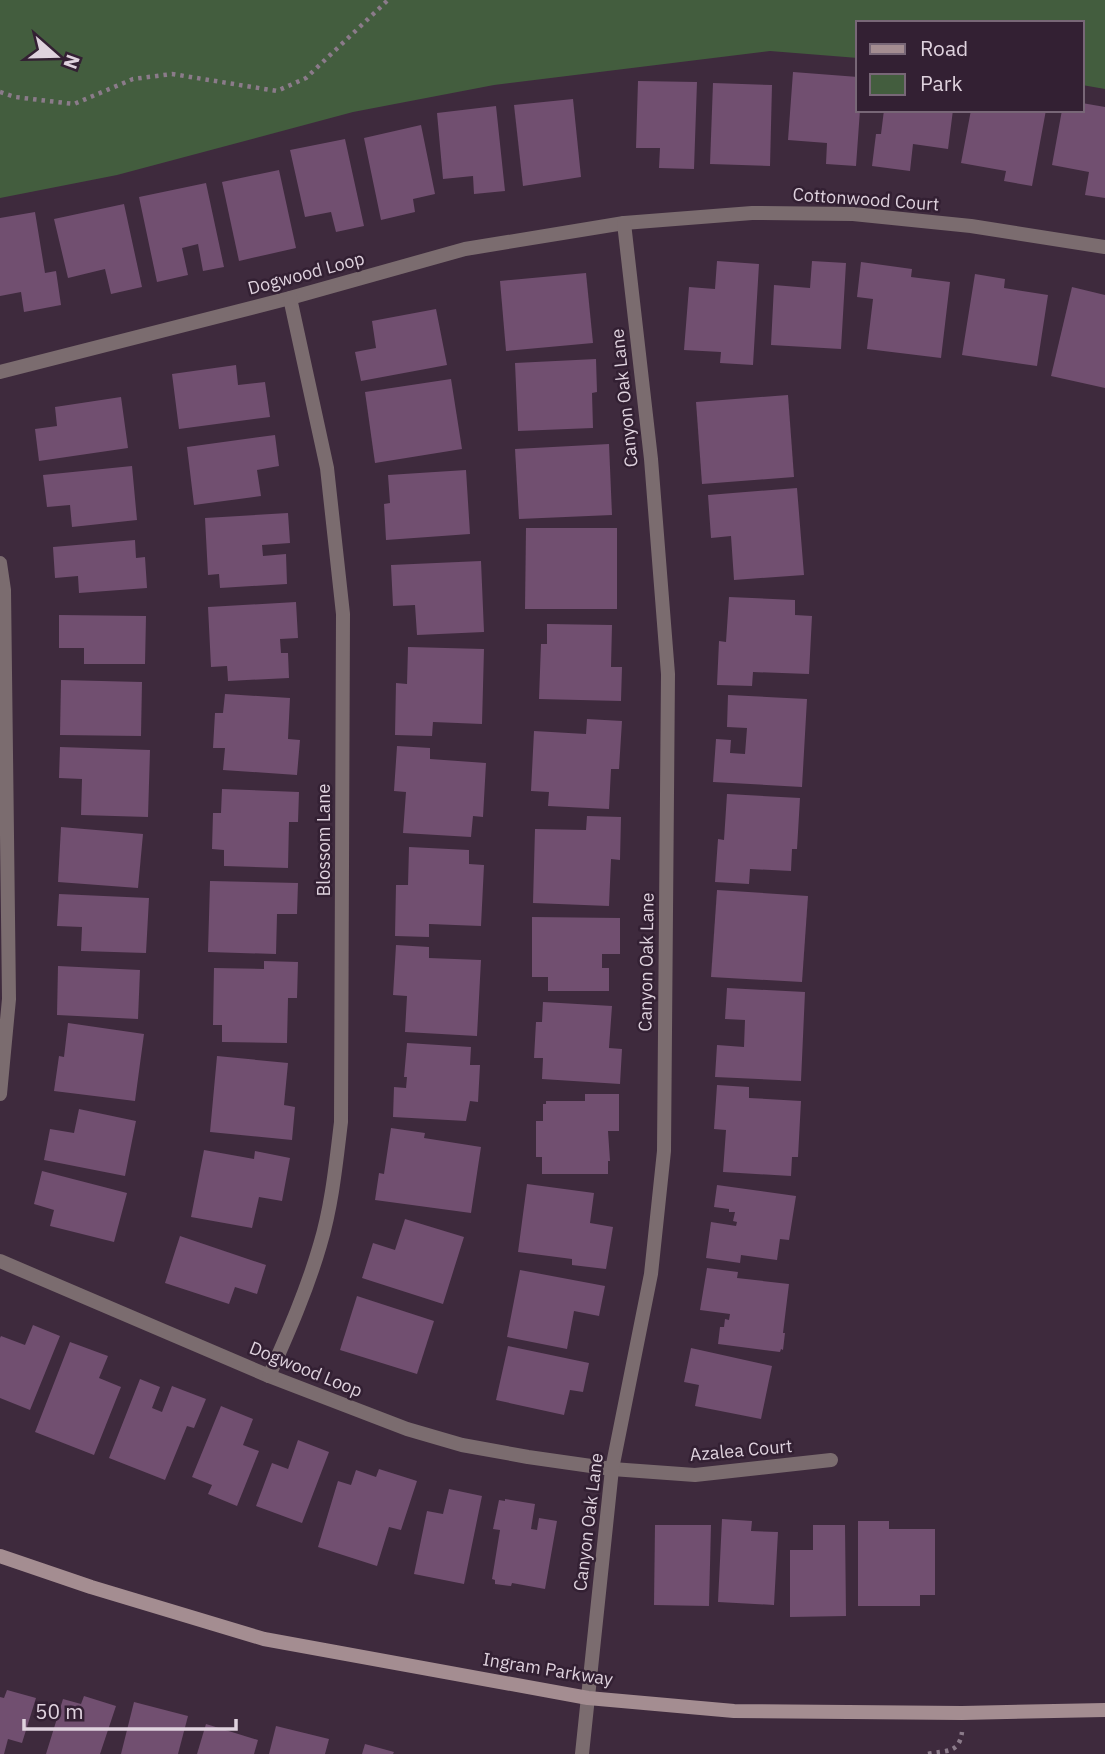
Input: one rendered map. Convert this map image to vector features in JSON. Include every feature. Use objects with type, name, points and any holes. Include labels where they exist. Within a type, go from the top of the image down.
[{"type":"street","name":"Cottonwood Court","points":[[624,223],[752,213],[853,215],[971,226],[1105,247]]},
{"type":"street","name":"Dogwood Loop","points":[[0,372],[290,298],[465,249],[624,223]]},
{"type":"street","name":"Canyon Oak Lane","points":[[582,1754],[612,1469],[651,1274],[663,1151],[668,674],[651,459],[624,223]]},
{"type":"street","name":"Blossom Lane","points":[[269,1376],[300,1306],[321,1242],[334,1181],[341,1122],[343,614],[327,468],[290,298]]},
{"type":"street","points":[[0,564],[4,590],[9,999],[0,1094]]},
{"type":"street","name":"Dogwood Loop","points":[[0,1261],[269,1376],[407,1429],[451,1442],[612,1469]]},
{"type":"street","name":"Azalea Court","points":[[612,1469],[695,1475],[831,1460]]},
{"type":"street","name":"Ingram Parkway","points":[[0,1556],[91,1587],[264,1639],[588,1698],[734,1711],[962,1713],[1105,1710]]},
{"type":"path","points":[[0,92],[15,97],[74,104],[133,79],[172,74],[277,91],[306,78],[388,0]]},
{"type":"path","points":[[928,1754],[953,1749],[960,1743],[962,1713]]},
{"type":"green space","points":[[0,0],[1105,0],[1105,89],[1084,85],[1084,21],[856,21],[856,58],[770,51],[494,85],[353,112],[117,175],[0,198]]},
{"type":"building","points":[[793,72],[856,77],[856,112],[860,112],[856,166],[826,164],[827,143],[788,140]]},
{"type":"building","points":[[638,81],[697,82],[694,169],[659,168],[660,148],[636,148]]},
{"type":"building","points":[[713,83],[772,85],[770,166],[710,164]]},
{"type":"building","points":[[573,99],[581,177],[523,186],[514,105]]},
{"type":"building","points":[[1084,103],[1105,107],[1105,198],[1085,195],[1089,172],[1052,165],[1062,112],[1084,112]]},
{"type":"building","points":[[496,106],[505,191],[474,194],[473,176],[443,179],[437,113]]},
{"type":"building","points":[[884,112],[953,112],[948,149],[913,144],[910,171],[872,166],[876,134],[881,134]]},
{"type":"building","points":[[971,112],[1046,112],[1032,186],[1004,181],[1006,171],[961,163]]},
{"type":"building","points":[[421,125],[435,194],[413,199],[415,212],[381,220],[364,138]]},
{"type":"building","points":[[345,139],[364,226],[336,232],[331,212],[305,217],[290,150]]},
{"type":"building","points":[[279,170],[296,248],[239,261],[222,182]]},
{"type":"building","points":[[206,183],[224,267],[203,271],[198,244],[182,248],[188,275],[157,282],[139,197]]},
{"type":"building","points":[[124,204],[142,287],[111,294],[105,269],[68,278],[54,219]]},
{"type":"building","points":[[35,212],[45,273],[56,271],[61,305],[24,312],[21,292],[0,296],[0,218]]},
{"type":"building","points":[[717,261],[759,264],[753,365],[720,363],[721,352],[684,350],[689,287],[715,289]]},
{"type":"building","points":[[812,261],[846,263],[841,349],[771,345],[774,285],[810,288]]},
{"type":"building","points":[[861,262],[912,269],[911,277],[950,282],[941,358],[867,349],[873,299],[857,297]]},
{"type":"building","points":[[586,273],[593,343],[506,351],[500,281]]},
{"type":"building","points":[[975,274],[1005,279],[1004,288],[1048,295],[1037,366],[962,355]]},
{"type":"building","points":[[1072,287],[1105,295],[1105,388],[1051,376]]},
{"type":"building","points":[[436,309],[447,365],[361,381],[355,352],[376,348],[372,321]]},
{"type":"building","points":[[596,359],[597,392],[592,393],[593,428],[518,431],[515,363]]},
{"type":"building","points":[[236,365],[238,385],[265,382],[270,417],[179,429],[172,374]]},
{"type":"building","points":[[451,379],[462,449],[375,463],[365,392]]},
{"type":"building","points":[[788,395],[794,477],[702,484],[696,402]]},
{"type":"building","points":[[121,397],[128,448],[39,461],[35,429],[57,426],[55,407]]},
{"type":"building","points":[[275,435],[279,466],[257,470],[261,496],[194,505],[187,447]]},
{"type":"building","points":[[609,444],[612,515],[519,519],[515,449]]},
{"type":"building","points":[[132,466],[137,520],[72,527],[70,505],[47,507],[43,475]]},
{"type":"building","points":[[466,470],[470,534],[386,540],[384,504],[390,503],[388,475]]},
{"type":"building","points":[[797,488],[804,575],[734,580],[731,536],[711,538],[708,495]]},
{"type":"building","points":[[288,513],[290,543],[262,545],[263,556],[286,554],[287,584],[220,588],[219,574],[208,575],[205,518]]},
{"type":"building","points":[[526,528],[617,528],[617,609],[525,609]]},
{"type":"building","points":[[135,540],[136,558],[145,557],[147,588],[79,593],[78,576],[55,578],[53,547]]},
{"type":"building","points":[[481,561],[484,632],[417,635],[415,605],[393,606],[391,565]]},
{"type":"building","points":[[729,597],[795,600],[795,615],[812,616],[809,674],[753,672],[752,686],[717,685],[719,641],[726,642]]},
{"type":"building","points":[[296,602],[298,638],[280,639],[281,653],[288,653],[289,678],[228,681],[227,666],[211,667],[208,607]]},
{"type":"building","points":[[59,615],[146,616],[145,664],[84,664],[84,648],[59,648]]},
{"type":"building","points":[[547,624],[612,625],[611,667],[622,667],[621,701],[539,699],[541,644],[547,644]]},
{"type":"building","points":[[408,647],[484,649],[482,724],[433,722],[432,736],[395,735],[396,683],[407,684]]},
{"type":"building","points":[[61,680],[142,682],[141,736],[60,735]]},
{"type":"building","points":[[225,694],[290,698],[288,739],[300,740],[297,775],[223,770],[225,748],[213,748],[215,713],[223,713]]},
{"type":"building","points":[[728,695],[807,699],[802,787],[713,782],[716,739],[731,740],[730,753],[745,754],[747,728],[727,727]]},
{"type":"building","points":[[587,719],[622,721],[619,769],[611,769],[609,809],[548,806],[549,792],[531,791],[534,731],[586,734]]},
{"type":"building","points":[[397,746],[430,748],[430,759],[486,763],[483,817],[473,816],[471,837],[403,833],[406,792],[394,791]]},
{"type":"building","points":[[60,747],[150,750],[148,817],[81,815],[82,779],[59,778]]},
{"type":"building","points":[[222,789],[299,792],[298,822],[289,822],[288,868],[224,866],[224,850],[212,849],[213,813],[221,813]]},
{"type":"building","points":[[727,794],[800,798],[797,849],[792,849],[791,871],[750,869],[749,884],[715,882],[718,839],[724,840]]},
{"type":"building","points":[[587,816],[621,817],[620,860],[611,859],[609,906],[533,903],[535,829],[586,830]]},
{"type":"building","points":[[61,827],[143,834],[138,888],[58,882]]},
{"type":"building","points":[[409,847],[469,850],[469,864],[484,865],[481,926],[429,924],[429,937],[395,936],[396,885],[408,885]]},
{"type":"building","points":[[210,881],[298,883],[297,914],[277,914],[276,954],[208,952]]},
{"type":"building","points":[[717,890],[808,896],[802,982],[711,977]]},
{"type":"building","points":[[59,894],[149,898],[146,953],[81,951],[82,927],[57,926]]},
{"type":"building","points":[[532,917],[620,918],[620,954],[602,954],[602,968],[609,968],[609,991],[548,991],[548,977],[532,977]]},
{"type":"building","points":[[396,945],[429,947],[429,958],[481,960],[477,1036],[405,1032],[407,996],[393,995]]},
{"type":"building","points":[[264,961],[298,962],[297,998],[288,998],[287,1043],[222,1042],[222,1025],[213,1025],[214,968],[264,969]]},
{"type":"building","points":[[58,966],[140,970],[138,1019],[57,1015]]},
{"type":"building","points":[[727,988],[805,992],[801,1081],[715,1077],[717,1045],[744,1047],[745,1020],[725,1019]]},
{"type":"building","points":[[543,1002],[612,1006],[609,1048],[622,1049],[620,1084],[542,1079],[543,1058],[534,1058],[536,1022],[542,1022]]},
{"type":"building","points":[[68,1023],[144,1034],[135,1101],[54,1091],[59,1056],[64,1057]]},
{"type":"building","points":[[407,1043],[471,1047],[470,1065],[480,1065],[478,1102],[470,1101],[466,1121],[393,1117],[394,1087],[406,1088],[407,1077],[404,1077]]},
{"type":"building","points":[[217,1056],[288,1063],[284,1105],[295,1107],[292,1140],[210,1132]]},
{"type":"building","points":[[717,1085],[749,1087],[749,1098],[801,1101],[798,1157],[792,1157],[791,1176],[723,1172],[726,1130],[714,1129]]},
{"type":"building","points":[[585,1094],[619,1094],[619,1131],[608,1131],[608,1174],[542,1174],[542,1157],[536,1157],[536,1121],[543,1121],[543,1104],[546,1104],[546,1101],[585,1101]]},
{"type":"building","points":[[79,1109],[136,1121],[125,1176],[44,1160],[50,1129],[74,1133]]},
{"type":"building","points":[[391,1128],[425,1133],[424,1138],[481,1147],[471,1213],[375,1200],[379,1173],[384,1174]]},
{"type":"building","points":[[204,1150],[254,1159],[255,1151],[290,1158],[282,1201],[259,1197],[252,1228],[191,1217]]},
{"type":"building","points":[[42,1171],[127,1193],[114,1242],[50,1226],[54,1210],[34,1204]]},
{"type":"building","points":[[527,1184],[594,1193],[590,1223],[613,1227],[606,1269],[572,1265],[572,1259],[518,1252]]},
{"type":"building","points":[[717,1185],[796,1196],[789,1240],[780,1239],[777,1260],[741,1255],[740,1263],[706,1258],[711,1222],[736,1226],[737,1222],[733,1221],[735,1212],[714,1207]]},
{"type":"building","points":[[405,1219],[464,1237],[443,1304],[362,1278],[373,1243],[395,1250]]},
{"type":"building","points":[[180,1236],[266,1265],[257,1294],[235,1287],[229,1304],[165,1283]]},
{"type":"building","points":[[707,1268],[738,1272],[737,1278],[789,1284],[783,1350],[780,1352],[718,1344],[720,1327],[724,1327],[725,1319],[729,1320],[730,1314],[700,1310]]},
{"type":"building","points":[[520,1270],[605,1286],[599,1316],[574,1311],[567,1349],[507,1337]]},
{"type":"building","points":[[357,1296],[434,1321],[417,1374],[340,1350]]},
{"type":"building","points":[[33,1325],[60,1336],[30,1410],[0,1398],[0,1338],[1,1336],[25,1345]]},
{"type":"building","points":[[70,1342],[108,1356],[99,1378],[121,1387],[94,1455],[35,1432]]},
{"type":"building","points":[[508,1346],[589,1363],[583,1392],[570,1390],[564,1415],[496,1400]]},
{"type":"building","points":[[691,1348],[772,1366],[761,1419],[695,1406],[699,1385],[684,1382]]},
{"type":"building","points":[[140,1379],[160,1387],[152,1408],[162,1412],[172,1386],[206,1399],[194,1428],[187,1426],[165,1480],[109,1458]]},
{"type":"building","points":[[221,1406],[253,1419],[243,1445],[259,1451],[237,1506],[208,1494],[212,1485],[192,1477]]},
{"type":"building","points":[[298,1440],[329,1452],[302,1523],[256,1506],[272,1463],[288,1469]]},
{"type":"building","points":[[379,1469],[417,1481],[401,1530],[389,1527],[377,1566],[318,1547],[338,1481],[351,1485],[356,1470],[376,1477]]},
{"type":"building","points":[[449,1489],[482,1496],[464,1584],[414,1574],[427,1511],[443,1514]]},
{"type":"building","points":[[499,1500],[535,1504],[531,1529],[537,1530],[539,1518],[557,1521],[545,1589],[512,1583],[511,1586],[495,1584],[492,1579],[500,1530],[493,1529]]},
{"type":"building","points":[[722,1519],[752,1521],[751,1531],[778,1532],[774,1605],[718,1602]]},
{"type":"building","points":[[858,1521],[889,1521],[889,1529],[935,1529],[935,1595],[920,1595],[920,1606],[858,1606]]},
{"type":"building","points":[[655,1525],[711,1525],[709,1606],[654,1605]]},
{"type":"building","points":[[813,1525],[845,1525],[846,1616],[790,1617],[790,1550],[813,1550]]},
{"type":"building","points":[[7,1690],[36,1698],[22,1743],[8,1739],[4,1754],[0,1754],[0,1697],[4,1698]]},
{"type":"building","points":[[84,1696],[116,1706],[100,1754],[46,1754],[63,1699],[81,1704]]},
{"type":"building","points":[[134,1702],[188,1716],[178,1754],[121,1754]]},
{"type":"building","points":[[206,1724],[258,1740],[254,1754],[197,1754]]},
{"type":"building","points":[[276,1726],[329,1739],[325,1754],[269,1754]]},
{"type":"building","points":[[365,1744],[394,1752],[362,1754]]}]
